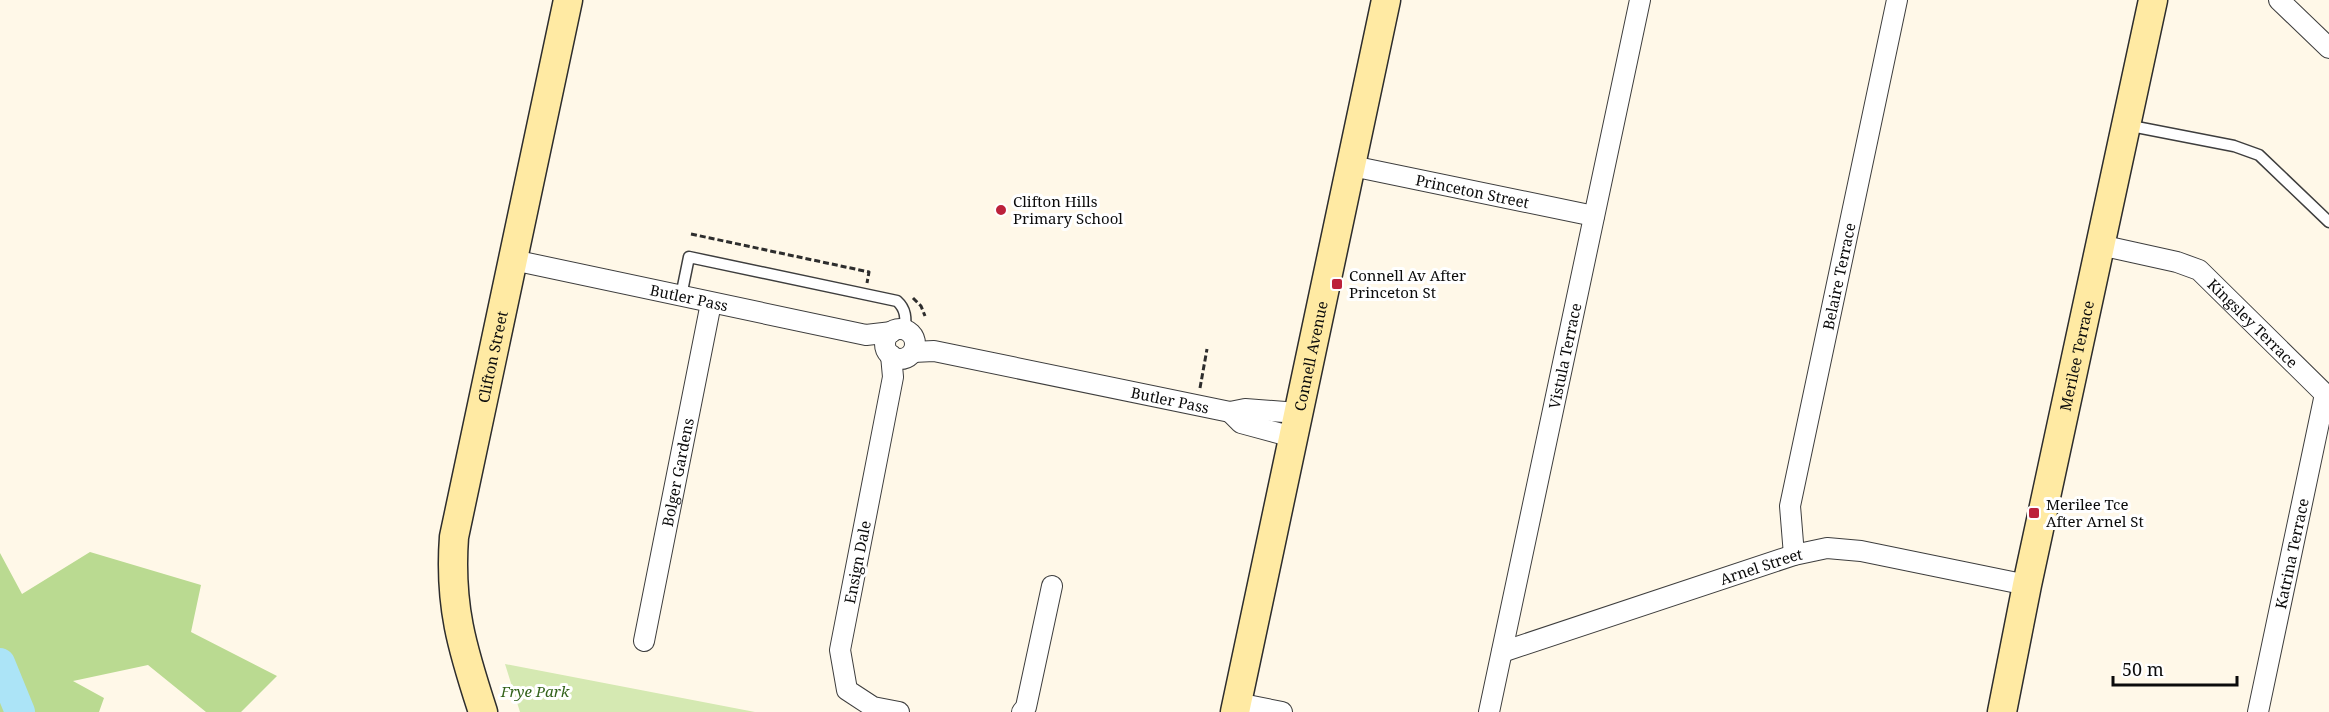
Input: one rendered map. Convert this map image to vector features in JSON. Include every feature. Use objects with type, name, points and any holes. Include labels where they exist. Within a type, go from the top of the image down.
[{"type":"street","name":"Clifton Street","points":[[483,712],[461,644],[451,573],[454,537],[568,0]]},
{"type":"street","name":"Connell Avenue","points":[[1236,707],[1386,0]]},
{"type":"street","name":"Vistula Terrace","points":[[1489,712],[1640,0]]},
{"type":"street","name":"Belaire Terrace","points":[[1794,555],[1790,506],[1897,0]]},
{"type":"street","name":"Merilee Terrace","points":[[2002,712],[2026,585],[2153,0]]},
{"type":"street","points":[[2285,2],[2329,48]]},
{"type":"street","name":"Princeton Street","points":[[1352,166],[1594,216]]},
{"type":"street","name":"Kingsley Terrace","points":[[2100,245],[2177,262],[2199,270],[2327,396]]},
{"type":"street","name":"Butler Pass","points":[[513,260],[866,335],[901,345],[1230,412],[1245,409],[1296,425]]},
{"type":"street","name":"Bolger Gardens","points":[[644,641],[711,303]]},
{"type":"street","name":"Ensign Dale","points":[[899,712],[873,706],[847,690],[840,650],[901,345]]},
{"type":"street","name":"Katrina Terrace","points":[[2258,712],[2327,396]]},
{"type":"street","name":"Arnel Street","points":[[1502,652],[1794,555],[1827,548],[1853,550],[2026,585]]},
{"type":"street","points":[[1022,712],[1026,707],[1052,586]]},
{"type":"street","points":[[1236,707],[1281,712]]},
{"type":"lane","points":[[2125,124],[2234,146],[2259,155],[2329,222]]},
{"type":"lane","points":[[681,296],[689,257],[897,301],[906,316],[901,345]]},
{"type":"path","points":[[691,234],[869,272],[867,287],[874,288]]},
{"type":"path","points":[[909,296],[921,306],[925,316]]},
{"type":"path","points":[[1200,388],[1207,349]]},
{"type":"green space","points":[[90,552],[201,585],[191,632],[277,676],[241,712],[206,712],[148,665],[73,681],[104,698],[99,712],[0,712],[0,553],[22,594]]},
{"type":"green space","name":"Frye Park","points":[[505,664],[755,712],[520,712]]},
{"type":"waterway","points":[[0,663],[20,712]]},
{"type":"place","name":"Clifton Hills Primary School","points":[[1001,210]]},
{"type":"place","name":"Connell Av After Princeton St","points":[[1337,284]]},
{"type":"place","name":"Merilee Tce After Arnel St","points":[[2034,513]]}]
